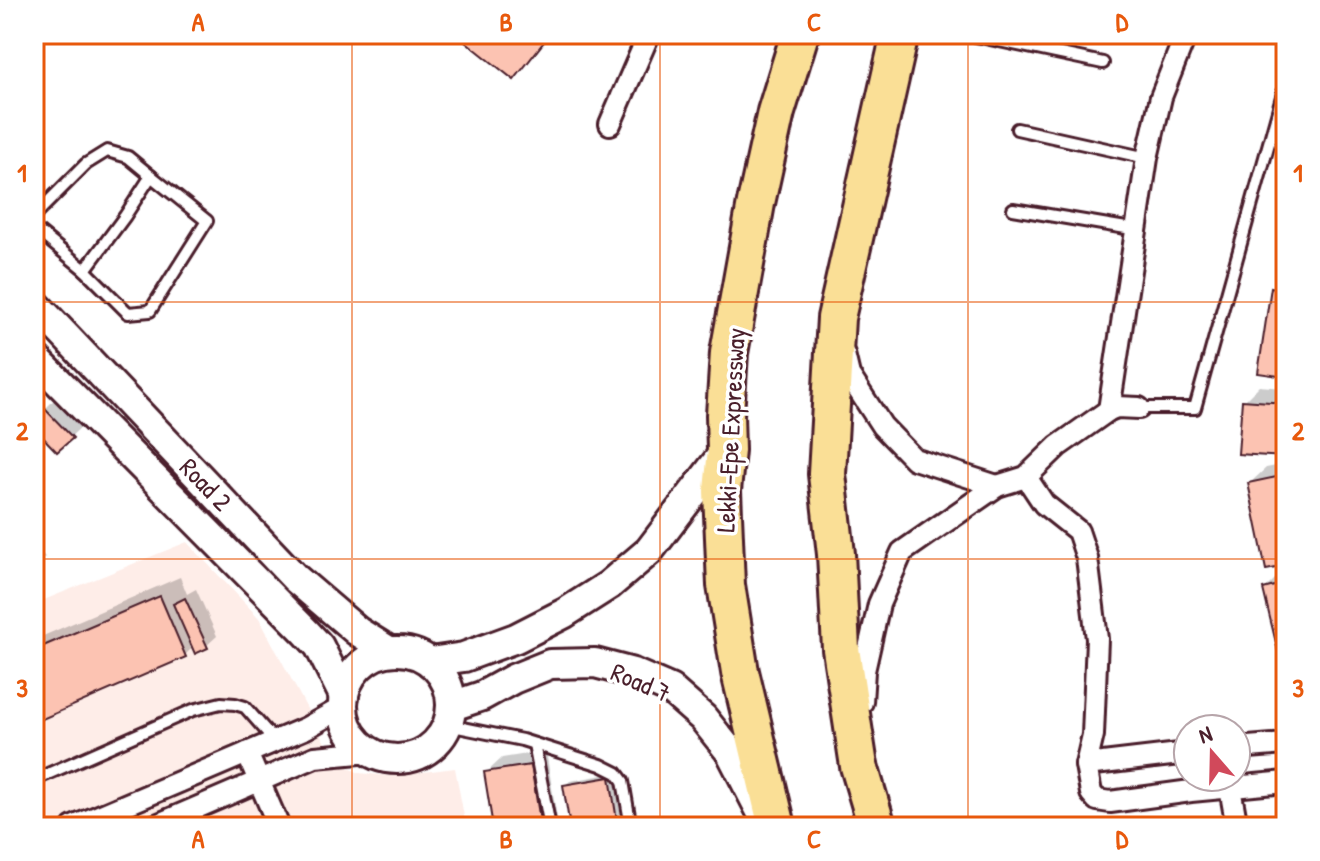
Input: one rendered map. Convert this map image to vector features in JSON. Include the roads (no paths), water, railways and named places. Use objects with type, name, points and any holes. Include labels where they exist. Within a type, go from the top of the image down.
[{"type":"highway","name":"Lekki-Epe Expressway","points":[[777,827],[740,672],[726,585],[722,491],[729,353],[776,112],[800,34]]},
{"type":"highway","points":[[877,827],[859,766],[841,649],[836,554],[827,474],[836,318],[900,34]]},
{"type":"street","points":[[610,124],[649,34]]},
{"type":"street","points":[[1109,410],[1147,158],[1161,97],[1186,34]]},
{"type":"street","name":"Road 2","points":[[34,303],[295,578],[357,631],[389,651]]},
{"type":"street","points":[[836,318],[849,375],[882,426],[914,459],[997,486]]},
{"type":"street","name":"Road 2","points":[[34,357],[319,646],[343,701]]},
{"type":"street","points":[[859,766],[864,671],[879,604],[902,552],[997,486],[1026,477],[1058,446],[1109,410],[1117,407],[1139,408]]},
{"type":"street","points":[[430,662],[464,657],[516,638],[565,613],[609,585],[649,551],[726,450]]},
{"type":"street","points":[[1026,477],[1044,504],[1078,531],[1087,558],[1097,639],[1093,735],[1086,765],[1091,793],[1097,800],[1110,802],[1176,793]]},
{"type":"street","points":[[389,651],[418,654],[430,662],[449,688],[450,716],[438,740],[424,752],[406,758],[387,758],[370,752],[358,743],[344,717],[343,701],[349,680],[359,666],[389,651]]},
{"type":"street","name":"Road 7","points":[[450,716],[513,679],[550,664],[595,663],[633,673],[670,689],[703,718],[731,753],[769,827]]},
{"type":"street","points":[[73,827],[306,728],[343,701]]},
{"type":"street","points":[[1252,747],[1286,744]]},
{"type":"street","points":[[152,827],[315,757],[370,752]]},
{"type":"street","points":[[247,753],[279,827]]},
{"type":"street","points":[[1086,765],[1172,755]]},
{"type":"street","points":[[1252,782],[1286,782]]},
{"type":"street","points":[[1231,793],[1237,827]]},
{"type":"lane","points":[[966,34],[1103,63]]},
{"type":"lane","points":[[1139,408],[1195,408],[1286,82]]},
{"type":"lane","points":[[1017,129],[1147,158]]},
{"type":"lane","points":[[34,216],[86,164],[107,151],[128,157],[207,221],[150,311],[128,313],[85,270],[34,228]]},
{"type":"lane","points":[[85,270],[151,176]]},
{"type":"lane","points":[[1013,209],[1138,230]]},
{"type":"lane","points":[[34,780],[193,710],[221,703],[245,707],[275,741]]},
{"type":"lane","points":[[450,716],[601,765],[617,773],[623,781],[631,827]]},
{"type":"lane","points":[[534,744],[550,827]]}]
